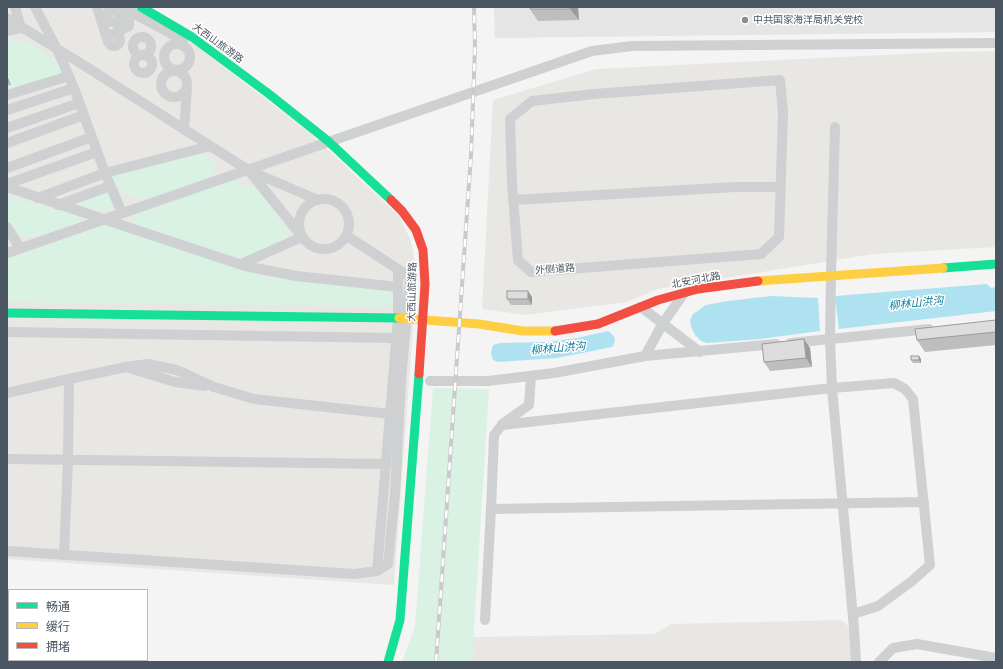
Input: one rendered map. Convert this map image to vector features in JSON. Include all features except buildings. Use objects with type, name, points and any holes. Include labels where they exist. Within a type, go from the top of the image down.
[{"type":"street","points":[[15,7],[21,28]]},
{"type":"street","points":[[35,7],[69,76],[110,186],[122,213]]},
{"type":"street","points":[[97,7],[108,42]]},
{"type":"street","points":[[122,7],[182,39],[189,50],[191,57],[188,64],[183,69],[167,72],[161,79],[161,88],[163,92],[170,97],[179,96],[187,86]]},
{"type":"street","name":"大西山旅游路","points":[[141,7],[192,36],[328,141],[402,211],[416,230],[423,250],[425,284],[423,319],[403,591],[400,620],[388,662]]},
{"type":"street","points":[[110,9],[106,17],[108,21],[114,22],[118,20]]},
{"type":"street","points":[[7,18],[248,170],[318,200]]},
{"type":"street","points":[[135,40],[144,37],[150,41],[151,46],[149,51],[139,54],[134,51],[133,45],[135,40],[145,19]]},
{"type":"street","points":[[7,31],[21,28]]},
{"type":"street","points":[[7,253],[328,141],[592,52],[632,46],[996,43]]},
{"type":"street","points":[[184,130],[187,82],[183,74],[168,66],[164,59],[168,48],[176,44],[183,45],[189,50]]},
{"type":"street","points":[[7,95],[69,76]]},
{"type":"street","name":"外侧道路","points":[[780,80],[783,113],[780,187],[779,237],[760,254],[531,272],[518,260],[513,200],[510,119],[532,101],[594,94],[780,80]]},
{"type":"street","points":[[7,110],[74,88]]},
{"type":"street","points":[[7,128],[79,102]]},
{"type":"street","points":[[7,143],[84,115]]},
{"type":"street","points":[[835,127],[830,339],[832,388],[856,662]]},
{"type":"street","points":[[7,168],[92,138]]},
{"type":"street","points":[[38,198],[105,173],[210,146]]},
{"type":"street","points":[[7,184],[97,152]]},
{"type":"street","points":[[248,170],[301,235],[304,241],[311,246],[327,250],[335,248],[342,243],[350,228],[347,212],[341,206],[330,200],[318,200],[310,203],[303,209],[299,221],[301,235]]},
{"type":"street","points":[[58,205],[110,186]]},
{"type":"street","points":[[513,200],[735,187],[780,187]]},
{"type":"street","points":[[7,188],[241,264],[296,276],[398,287]]},
{"type":"street","points":[[7,227],[20,248]]},
{"type":"street","points":[[241,264],[301,235]]},
{"type":"street","points":[[347,236],[398,270],[410,276],[402,318],[395,338],[387,464],[377,571]]},
{"type":"street","name":"北安河北路","points":[[7,313],[402,318],[479,324],[523,330],[555,330],[598,324],[685,292],[755,281],[996,264]]},
{"type":"street","points":[[7,552],[354,574],[377,571],[388,564],[395,493],[401,381],[402,318],[398,287],[398,270]]},
{"type":"street","points":[[645,356],[663,324],[685,292]]},
{"type":"street","points":[[641,307],[700,352]]},
{"type":"street","points":[[430,381],[488,381],[554,373],[645,356],[941,328]]},
{"type":"street","points":[[7,332],[395,338]]},
{"type":"street","points":[[7,393],[126,367],[175,382],[214,387],[254,399],[390,414]]},
{"type":"street","points":[[485,620],[494,435],[502,425],[529,405],[531,376]]},
{"type":"street","points":[[64,555],[68,459],[69,379]]},
{"type":"street","points":[[401,381],[414,381]]},
{"type":"street","points":[[502,425],[832,388],[894,384],[905,389],[913,399],[930,565],[912,582],[878,606],[853,614]]},
{"type":"street","points":[[7,459],[387,464]]},
{"type":"street","points":[[491,509],[924,502]]},
{"type":"street","points":[[879,662],[893,648],[917,644],[996,658]]},
{"type":"shaded area","points":[[7,7],[131,7],[185,37],[311,134],[399,216],[411,241],[417,275],[394,585],[7,559]]},
{"type":"shaded area","name":"中共国家海洋局机关党校","points":[[494,7],[996,7],[996,32],[495,38]]},
{"type":"shaded area","points":[[996,51],[996,247],[873,254],[658,289],[627,302],[526,315],[482,309],[493,100],[596,69],[944,52]]},
{"type":"shaded area","points":[[842,620],[850,628],[861,662],[472,662],[473,637],[654,634],[671,624]]},
{"type":"green space","points":[[7,38],[29,42],[59,63],[63,73],[7,92]]},
{"type":"green space","points":[[203,153],[213,159],[217,164],[214,173],[208,178],[150,199],[139,200],[124,194],[114,183],[111,175]]},
{"type":"green space","points":[[234,180],[261,190],[289,233],[289,238],[243,259],[135,225],[133,218],[135,213]]},
{"type":"green space","points":[[106,191],[112,201],[112,207],[109,210],[102,212],[72,203]]},
{"type":"green space","points":[[7,195],[78,216],[80,217],[80,222],[32,238],[22,237],[14,230],[7,218]]},
{"type":"green space","points":[[106,224],[267,277],[388,290],[394,297],[393,304],[384,307],[7,302],[7,259]]},
{"type":"green space","points":[[433,388],[489,389],[472,662],[402,662],[415,626]]},
{"type":"water","name":"柳林山洪沟","points":[[987,284],[991,288],[996,287],[996,311],[839,329],[835,296]]},
{"type":"water","points":[[771,296],[818,298],[820,331],[760,339],[707,343],[701,341],[695,335],[691,327],[690,320],[693,314],[706,305]]},
{"type":"water","name":"柳林山洪沟","points":[[608,331],[615,338],[612,347],[557,358],[498,362],[493,360],[491,353],[493,345],[500,343],[547,342],[577,338]]},
{"type":"railway","points":[[436,662],[471,155],[475,48],[474,7]]},
{"type":"traffic: fast","points":[[141,7],[192,37],[269,94],[328,141],[391,200]]},
{"type":"traffic: fast","points":[[943,268],[996,264]]},
{"type":"traffic: fast","points":[[7,313],[399,318]]},
{"type":"traffic: fast","points":[[388,662],[400,620],[419,374]]},
{"type":"traffic: slow","points":[[758,281],[943,268]]},
{"type":"traffic: slow","points":[[399,318],[479,324],[523,331],[555,331]]},
{"type":"traffic: jam","points":[[391,200],[402,211],[416,230],[423,250],[425,284],[419,374]]},
{"type":"traffic: jam","points":[[555,331],[598,324],[658,300],[698,289],[758,281]]},
{"type":"place","name":"中共国家海洋局机关党校","points":[[745,20]]}]
